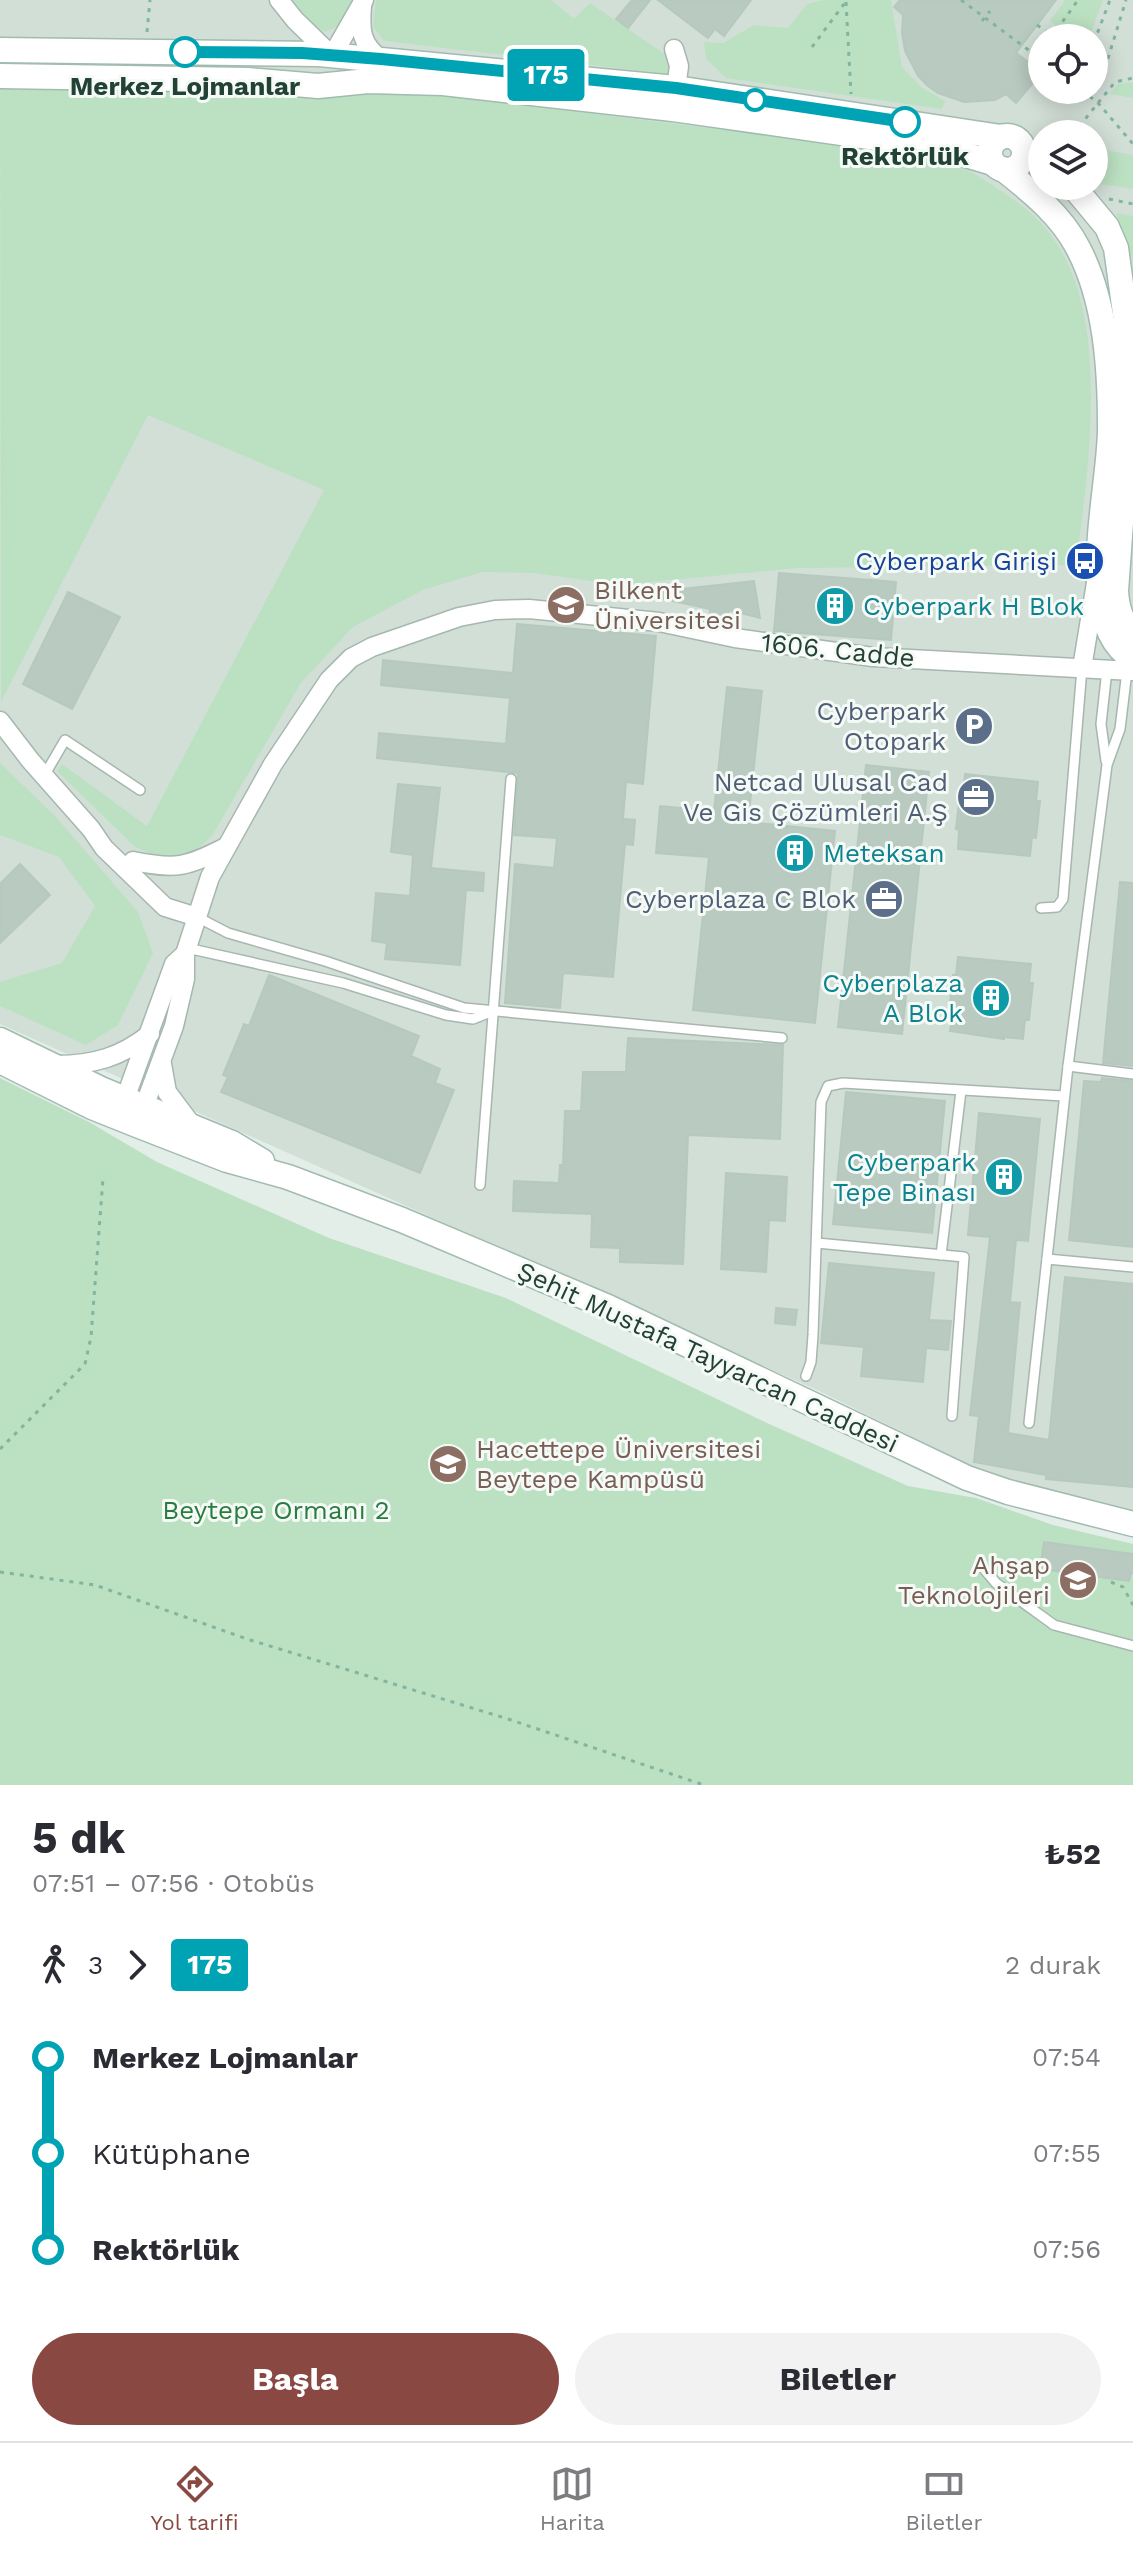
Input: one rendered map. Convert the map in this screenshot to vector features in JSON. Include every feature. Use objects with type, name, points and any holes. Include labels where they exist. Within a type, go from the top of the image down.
[{"type":"street","points":[[279,0],[321,47]]},
{"type":"street","points":[[324,85],[309,80],[306,69],[310,57],[363,2]]},
{"type":"street","points":[[363,2],[362,37],[369,50],[381,59]]},
{"type":"street","points":[[0,50],[321,47],[381,59],[806,118],[1015,138],[1028,151]]},
{"type":"street","points":[[674,49],[679,66],[674,99]]},
{"type":"street","points":[[0,76],[248,80],[324,85],[368,81],[443,83],[674,99]]},
{"type":"street","points":[[806,118],[939,147],[998,166],[1019,165],[1028,159]]},
{"type":"street","points":[[1001,137],[991,148],[998,166],[1037,197],[1065,227],[1079,248],[1098,303],[1108,377],[1110,431],[1099,573],[1101,603],[1106,628],[1131,667]]},
{"type":"street","points":[[1085,200],[1107,227],[1116,248],[1126,320],[1129,413],[1116,591],[1117,609],[1133,634]]},
{"type":"street","points":[[1082,668],[1091,600],[1099,573]]},
{"type":"street","name":"1606. Cadde","points":[[186,951],[210,877],[273,764],[329,680],[351,658],[372,647],[459,617],[495,610],[529,609],[659,622],[735,638],[844,654],[1107,670],[1131,667]]},
{"type":"street","points":[[0,721],[104,848],[165,907],[197,917]]},
{"type":"street","points":[[91,829],[111,840],[179,910]]},
{"type":"street","points":[[133,861],[179,867],[226,847]]},
{"type":"street","points":[[131,1112],[150,1034],[174,964],[186,951]]},
{"type":"street","points":[[131,1112],[161,1061],[174,1026],[185,979],[186,951]]},
{"type":"street","points":[[51,1065],[85,1065],[104,1061],[138,1044],[150,1034]]},
{"type":"street","name":"Şehit Mustafa Tayyarcan Caddesi","points":[[0,1040],[51,1065],[131,1112],[227,1160],[288,1177],[402,1220],[608,1307],[967,1478],[1008,1492],[1133,1524]]},
{"type":"street","name":"Şehit Mustafa Tayyarcan Caddesi","points":[[0,1061],[131,1112],[191,1124],[232,1143],[288,1177]]},
{"type":"street","points":[[161,1061],[167,1092],[191,1124]]},
{"type":"lane","points":[[1029,1423],[1064,1096],[1107,765],[1120,729],[1131,667]]},
{"type":"lane","points":[[1041,908],[1057,907],[1063,899],[1082,668]]},
{"type":"lane","points":[[1107,670],[1101,724],[1107,765]]},
{"type":"lane","points":[[44,776],[65,740],[140,790]]},
{"type":"lane","points":[[480,1185],[511,779]]},
{"type":"lane","points":[[197,917],[228,933],[325,961],[464,1008],[782,1038]]},
{"type":"lane","points":[[186,951],[343,983],[446,1015],[473,1019],[492,1011]]},
{"type":"lane","points":[[1068,1066],[1133,1074]]},
{"type":"lane","points":[[806,1376],[811,1362],[821,1102],[828,1086],[843,1083],[1064,1096]]},
{"type":"lane","points":[[941,1255],[961,1091]]},
{"type":"lane","points":[[817,1243],[964,1257],[952,1416]]},
{"type":"lane","points":[[1047,1259],[1133,1267]]},
{"type":"lane","points":[[985,1570],[996,1583],[1054,1625],[1133,1646]]},
{"type":"path","points":[[145,51],[150,0]]},
{"type":"path","points":[[961,0],[1028,49]]},
{"type":"path","points":[[1061,24],[1078,0]]},
{"type":"path","points":[[1101,24],[1110,0]]},
{"type":"path","points":[[1108,58],[1126,0]]},
{"type":"path","points":[[812,47],[847,1]]},
{"type":"path","points":[[847,1],[851,102]]},
{"type":"path","points":[[982,21],[990,11]]},
{"type":"path","points":[[1108,92],[1115,82],[1133,78]]},
{"type":"path","points":[[1085,120],[1099,104],[1132,144]]},
{"type":"path","points":[[0,1449],[85,1364],[91,1337],[103,1178]]},
{"type":"path","points":[[0,1572],[95,1585],[247,1639],[508,1719],[704,1785]]},
{"type":"path","points":[[1111,1582],[1123,1587],[1133,1605]]},
{"type":"shaded area","name":"Bilkent Üniversitesi","points":[[0,0],[1133,0],[1133,1516],[1016,1488],[819,1391],[0,1024]]},
{"type":"green space","points":[[293,0],[354,0],[337,27],[325,32],[315,27]]},
{"type":"green space","points":[[376,0],[551,0],[574,19],[590,3],[669,57],[668,74],[384,41],[373,27]]},
{"type":"green space","points":[[824,0],[891,0],[902,67],[921,87],[945,101],[942,109],[726,78],[706,59],[704,42],[723,43],[754,25],[788,28],[807,4]]},
{"type":"green space","points":[[1065,0],[1103,0],[1094,24],[1054,24],[1050,21]]},
{"type":"green space","points":[[1133,82],[1133,98],[1110,94],[1118,84]]},
{"type":"green space","points":[[0,88],[239,92],[312,98],[405,91],[888,150],[941,160],[964,168],[1014,200],[1045,227],[1072,274],[1084,312],[1091,398],[1086,487],[1076,565],[798,568],[618,585],[535,573],[482,572],[423,590],[353,627],[301,683],[212,836],[191,855],[163,859],[135,847],[57,771],[62,764],[147,826],[324,490],[148,415],[1,702]]},
{"type":"green space","points":[[1108,150],[1133,155],[1133,189],[1108,185]]},
{"type":"green space","points":[[1116,213],[1133,216],[1133,261]]},
{"type":"green space","points":[[0,763],[56,817],[138,912],[153,953],[118,1025],[86,1045],[0,1006],[0,982],[62,963],[95,906],[59,857],[0,835]]},
{"type":"green space","name":"Beytepe Ormanı 2","points":[[0,1078],[89,1122],[157,1162],[329,1238],[506,1298],[767,1423],[908,1486],[976,1498],[1053,1525],[1133,1544],[1133,1785],[0,1785]]},
{"type":"building","points":[[632,0],[650,0],[628,28],[616,19]]},
{"type":"building","points":[[658,0],[751,0],[724,36],[715,29],[708,38]]},
{"type":"building","points":[[900,0],[1056,0],[1038,24],[1028,24],[1028,37],[1016,53],[1028,62],[1028,89],[1016,103],[1006,94],[995,100],[964,102],[928,86],[918,76],[905,51],[903,15],[894,7]]},
{"type":"building","name":"Cyberpark H Blok","points":[[779,573],[896,582],[891,640],[774,631]]},
{"type":"building","points":[[754,581],[760,618],[729,610],[728,616],[710,617],[710,609],[645,595],[645,593]]},
{"type":"building","points":[[68,592],[120,617],[72,709],[23,684]]},
{"type":"building","points":[[517,624],[656,636],[643,784],[626,782],[623,819],[635,820],[633,845],[625,844],[613,977],[563,973],[560,1008],[505,1003],[515,864],[554,868],[557,838],[514,835],[518,773],[377,758],[379,733],[506,744],[510,698],[381,685],[383,660],[513,673]]},
{"type":"building","name":"Meteksan","points":[[727,687],[762,691],[748,822],[835,831],[815,1023],[693,1010],[709,857],[656,853],[660,806],[714,811]]},
{"type":"building","name":"Cyberplaza C Blok","points":[[866,765],[929,772],[902,1034],[838,1027]]},
{"type":"building","points":[[965,774],[1038,782],[1036,801],[1040,801],[1036,838],[1032,837],[1030,856],[958,849],[959,830],[956,829]]},
{"type":"building","points":[[398,784],[440,788],[431,868],[484,873],[483,891],[466,890],[460,965],[385,959],[387,943],[372,941],[376,893],[410,896],[413,855],[391,852]]},
{"type":"building","points":[[20,864],[50,895],[0,943],[0,884]]},
{"type":"building","points":[[1120,882],[1133,883],[1133,1066],[1103,1063]]},
{"type":"building","name":"Cyberplaza A Blok","points":[[958,957],[1031,964],[1029,983],[1033,983],[1029,1020],[1025,1020],[1023,1039],[950,1031],[953,975],[956,975]]},
{"type":"building","points":[[269,975],[419,1036],[411,1056],[440,1069],[435,1083],[454,1090],[420,1173],[221,1092],[228,1077],[223,1075],[244,1024],[249,1026]]},
{"type":"building","points":[[628,1038],[783,1045],[780,1139],[688,1135],[683,1264],[620,1262],[620,1248],[591,1247],[592,1214],[513,1211],[514,1181],[559,1183],[560,1165],[563,1165],[565,1111],[581,1111],[583,1072],[626,1072]]},
{"type":"building","points":[[1102,1078],[1133,1081],[1133,1247],[1069,1240],[1084,1081],[1101,1082]]},
{"type":"building","points":[[846,1092],[945,1101],[932,1233],[833,1224]]},
{"type":"building","points":[[979,1113],[1040,1119],[1028,1241],[1016,1240],[1010,1302],[1020,1303],[1008,1433],[1049,1440],[1065,1277],[1133,1284],[1133,1487],[1046,1479],[1046,1475],[974,1462],[979,1416],[970,1415],[990,1237],[968,1235]]},
{"type":"building","points":[[726,1173],[787,1177],[785,1221],[769,1220],[766,1272],[721,1269]]},
{"type":"building","points":[[829,1263],[934,1273],[929,1320],[951,1321],[948,1350],[926,1348],[923,1382],[861,1376],[864,1347],[821,1343]]},
{"type":"building","points":[[776,1308],[797,1310],[795,1325],[775,1323]]},
{"type":"building","points":[[1044,1542],[1133,1554],[1133,1573],[1129,1581],[1040,1569]]},
{"type":"bus line","name":"175","points":[[185,52],[302,53],[381,59],[676,88],[905,122]]},
{"type":"place","name":"Merkez Lojmanlar","points":[[185,52]]},
{"type":"place","name":"Rektörlük","points":[[905,122]]},
{"type":"place","name":"Cyberpark Girişi","points":[[1085,561]]},
{"type":"place","name":"Bilkent Üniversitesi","points":[[566,605]]},
{"type":"place","name":"Cyberpark H Blok","points":[[835,606]]},
{"type":"place","name":"Cyberpark Otopark","points":[[974,726]]},
{"type":"place","name":"Netcad Ulusal Cad Ve Gis Çözümleri A.Ş","points":[[976,797]]},
{"type":"place","name":"Meteksan","points":[[795,853]]},
{"type":"place","name":"Cyberplaza C Blok","points":[[884,899]]},
{"type":"place","name":"Cyberplaza A Blok","points":[[991,998]]},
{"type":"place","name":"Cyberpark Tepe Binası","points":[[1004,1177]]},
{"type":"place","name":"Hacettepe Üniversitesi Beytepe Kampüsü","points":[[448,1464]]},
{"type":"place","name":"Ahşap Teknolojileri","points":[[1078,1580]]}]
